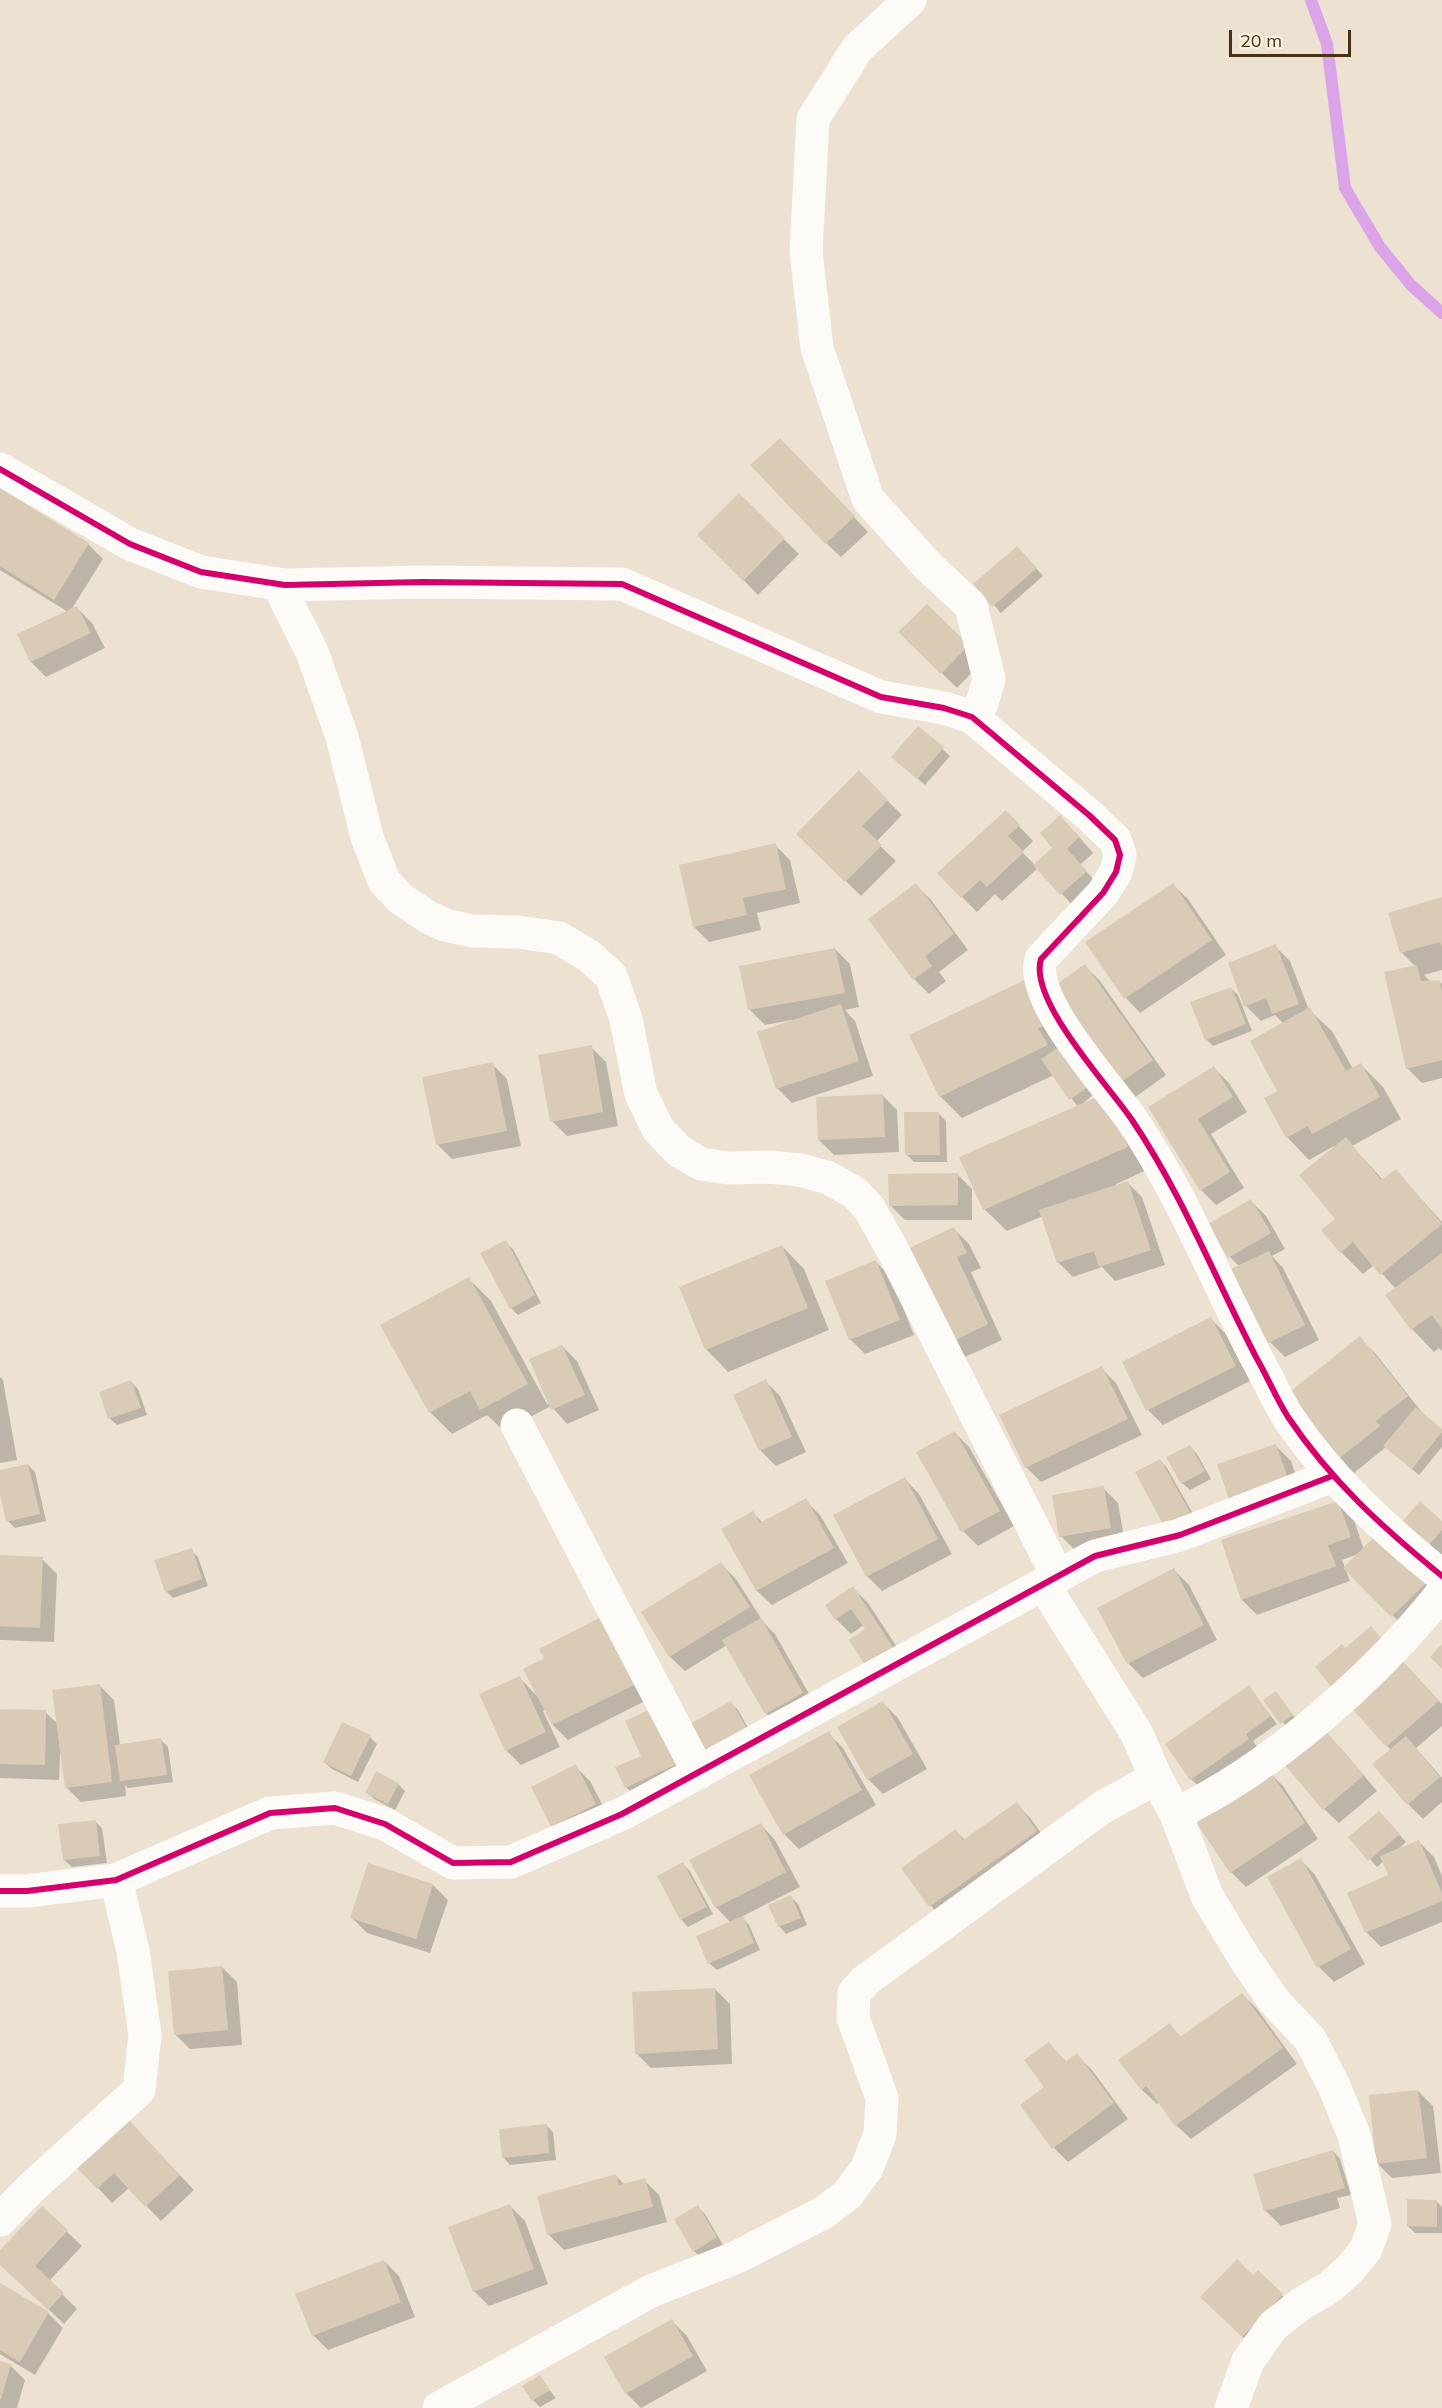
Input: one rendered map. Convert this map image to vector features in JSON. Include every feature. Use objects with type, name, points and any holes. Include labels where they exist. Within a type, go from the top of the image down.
[{"type":"street","points":[[910,0],[857,50],[813,119],[806,252],[817,348],[868,499],[928,566],[971,606],[989,679],[982,703],[972,717]]},
{"type":"street","points":[[0,469],[130,544],[201,572],[285,585],[423,582],[622,584],[881,697],[944,708],[972,717],[1090,816],[1115,840],[1120,855],[1116,872],[1103,893],[1041,959],[1037,969],[1040,982],[1066,1034],[1132,1120],[1181,1202],[1239,1323],[1287,1415],[1332,1476],[1401,1542],[1442,1576]]},
{"type":"street","points":[[285,585],[284,596],[312,652],[342,737],[367,837],[384,881],[401,900],[445,925],[472,931],[518,932],[559,938],[589,956],[611,976],[626,1019],[641,1094],[658,1129],[679,1151],[701,1164],[728,1168],[768,1167],[800,1170],[829,1178],[855,1193],[869,1208],[891,1247],[1050,1579],[1137,1734],[1156,1778],[1176,1814],[1207,1896],[1245,1959],[1274,2001],[1310,2039],[1334,2086],[1354,2134],[1375,2224],[1366,2249],[1351,2268],[1330,2287],[1301,2304],[1273,2326],[1248,2361],[1231,2408]]},
{"type":"street","points":[[517,1425],[699,1773]]},
{"type":"street","points":[[0,1891],[27,1891],[116,1880],[270,1813],[335,1808],[385,1824],[453,1863],[511,1862],[622,1814],[1095,1556],[1180,1535],[1332,1476]]},
{"type":"street","points":[[1176,1814],[1199,1803],[1274,1755],[1361,1680],[1413,1630],[1442,1593]]},
{"type":"street","points":[[439,2408],[651,2291],[736,2257],[823,2213],[848,2194],[867,2168],[880,2134],[882,2098],[854,2018],[854,1993],[866,1980],[1103,1807],[1156,1778]]},
{"type":"street","points":[[0,2220],[30,2189],[139,2091],[145,2035],[133,1951],[116,1880]]},
{"type":"building","points":[[780,438],[855,516],[825,544],[750,465]]},
{"type":"building","points":[[0,488],[89,543],[54,600],[0,566]]},
{"type":"building","points":[[739,493],[785,538],[743,581],[697,535]]},
{"type":"building","points":[[1017,546],[1037,568],[992,607],[973,584]]},
{"type":"building","points":[[927,604],[969,645],[941,674],[898,632]]},
{"type":"building","points":[[77,606],[91,633],[30,662],[17,634]]},
{"type":"building","points":[[918,726],[944,747],[917,779],[891,757]]},
{"type":"building","points":[[859,770],[888,800],[862,826],[882,845],[845,882],[796,834]]},
{"type":"building","points":[[1006,810],[1020,825],[1008,836],[1024,852],[987,887],[980,880],[961,898],[937,873]]},
{"type":"building","points":[[1060,815],[1079,837],[1067,849],[1087,871],[1060,895],[1033,865],[1052,848],[1040,833]]},
{"type":"building","points":[[776,843],[786,889],[743,898],[747,915],[693,927],[679,865]]},
{"type":"building","points":[[916,883],[954,934],[925,956],[932,966],[913,980],[868,919]]},
{"type":"building","points":[[1173,883],[1212,940],[1124,999],[1085,942]]},
{"type":"building","points":[[1442,897],[1442,947],[1440,942],[1400,953],[1388,913]]},
{"type":"building","points":[[1276,944],[1299,1004],[1272,1014],[1266,998],[1244,1007],[1228,963]]},
{"type":"building","points":[[835,948],[845,993],[748,1010],[739,966]]},
{"type":"building","points":[[1085,964],[1153,1060],[1118,1084],[1050,989]]},
{"type":"building","points":[[1417,965],[1421,981],[1439,980],[1442,992],[1442,1060],[1406,1069],[1384,972]]},
{"type":"building","points":[[1031,977],[1053,1023],[1038,1028],[1048,1045],[939,1097],[909,1035]]},
{"type":"building","points":[[1231,987],[1246,1024],[1205,1040],[1190,1002]]},
{"type":"building","points":[[841,1004],[859,1061],[776,1089],[757,1032]]},
{"type":"building","points":[[1310,1007],[1346,1071],[1361,1063],[1380,1097],[1312,1134],[1308,1126],[1286,1138],[1264,1098],[1277,1091],[1250,1041]]},
{"type":"building","points":[[592,1045],[603,1112],[550,1122],[538,1055]]},
{"type":"building","points":[[1061,1046],[1088,1087],[1069,1100],[1041,1059]]},
{"type":"building","points":[[493,1062],[507,1131],[436,1145],[422,1077]]},
{"type":"building","points":[[1214,1066],[1233,1097],[1198,1119],[1230,1172],[1200,1191],[1148,1107]]},
{"type":"building","points":[[883,1094],[885,1137],[818,1140],[816,1097]]},
{"type":"building","points":[[1104,1094],[1128,1147],[983,1210],[959,1157]]},
{"type":"building","points":[[904,1112],[939,1112],[940,1155],[905,1155]]},
{"type":"building","points":[[1346,1137],[1381,1180],[1396,1169],[1442,1224],[1380,1275],[1353,1242],[1340,1253],[1321,1230],[1335,1219],[1299,1175]]},
{"type":"building","points":[[958,1173],[958,1205],[889,1206],[888,1174]]},
{"type":"building","points":[[1128,1181],[1151,1250],[1099,1267],[1094,1251],[1057,1263],[1039,1210]]},
{"type":"building","points":[[1251,1199],[1271,1233],[1228,1258],[1208,1224]]},
{"type":"building","points":[[954,1227],[967,1253],[957,1257],[988,1324],[949,1343],[905,1250]]},
{"type":"building","points":[[506,1240],[535,1295],[510,1309],[480,1253]]},
{"type":"building","points":[[782,1245],[808,1308],[705,1350],[679,1287]]},
{"type":"building","points":[[1269,1251],[1305,1325],[1268,1343],[1231,1269]]},
{"type":"building","points":[[1442,1253],[1442,1329],[1432,1315],[1411,1330],[1385,1295]]},
{"type":"building","points":[[876,1260],[900,1320],[849,1340],[825,1281]]},
{"type":"building","points":[[469,1277],[528,1384],[480,1410],[470,1391],[429,1413],[380,1325]]},
{"type":"building","points":[[1211,1317],[1236,1366],[1146,1411],[1122,1362]]},
{"type":"building","points":[[1360,1336],[1408,1396],[1376,1421],[1380,1426],[1338,1459],[1286,1395]]},
{"type":"building","points":[[562,1345],[585,1395],[551,1410],[529,1359]]},
{"type":"building","points":[[1102,1366],[1128,1419],[1025,1468],[999,1415]]},
{"type":"building","points":[[766,1379],[792,1437],[759,1451],[733,1395]]},
{"type":"building","points":[[131,1380],[141,1408],[108,1419],[99,1392]]},
{"type":"building","points":[[1416,1407],[1442,1429],[1442,1432],[1412,1469],[1383,1446]]},
{"type":"building","points":[[955,1431],[1000,1511],[961,1532],[916,1452]]},
{"type":"building","points":[[1276,1444],[1290,1485],[1231,1505],[1217,1464]]},
{"type":"building","points":[[1190,1445],[1205,1471],[1181,1484],[1166,1457]]},
{"type":"building","points":[[1160,1459],[1190,1512],[1164,1526],[1135,1472]]},
{"type":"building","points":[[28,1464],[40,1514],[6,1522],[0,1494],[0,1470]]},
{"type":"building","points":[[905,1477],[938,1539],[866,1577],[833,1515]]},
{"type":"building","points":[[1104,1486],[1111,1528],[1059,1537],[1052,1495]]},
{"type":"building","points":[[806,1498],[834,1548],[756,1591],[721,1529],[753,1511],[760,1523]]},
{"type":"building","points":[[1338,1501],[1351,1537],[1328,1545],[1336,1566],[1241,1600],[1221,1540]]},
{"type":"building","points":[[1420,1501],[1442,1521],[1442,1530],[1427,1547],[1401,1523]]},
{"type":"building","points":[[1378,1533],[1427,1582],[1391,1617],[1343,1568]]},
{"type":"building","points":[[192,1548],[202,1579],[165,1592],[154,1560]]},
{"type":"building","points":[[0,1555],[43,1557],[40,1628],[0,1626]]},
{"type":"building","points":[[721,1562],[750,1607],[669,1657],[641,1612]]},
{"type":"building","points":[[1174,1568],[1204,1625],[1127,1664],[1097,1608]]},
{"type":"building","points":[[853,1586],[896,1652],[868,1670],[849,1640],[865,1629],[851,1609],[835,1620],[825,1605]]},
{"type":"building","points":[[601,1617],[636,1684],[552,1725],[523,1669],[544,1658],[539,1649]]},
{"type":"building","points":[[761,1618],[803,1693],[765,1714],[722,1640]]},
{"type":"building","points":[[1371,1626],[1386,1644],[1333,1689],[1315,1667],[1342,1644],[1345,1648]]},
{"type":"building","points":[[1442,1644],[1442,1669],[1430,1657]]},
{"type":"building","points":[[1401,1659],[1439,1701],[1386,1747],[1349,1705]]},
{"type":"building","points":[[520,1676],[546,1732],[505,1751],[479,1694]]},
{"type":"building","points":[[100,1684],[112,1782],[65,1788],[52,1690]]},
{"type":"building","points":[[1249,1685],[1271,1716],[1246,1734],[1249,1739],[1190,1780],[1165,1744]]},
{"type":"building","points":[[1276,1691],[1293,1715],[1280,1724],[1263,1700]]},
{"type":"building","points":[[731,1701],[747,1729],[703,1753],[688,1725]]},
{"type":"building","points":[[883,1701],[913,1754],[867,1780],[837,1727]]},
{"type":"building","points":[[655,1707],[681,1762],[625,1788],[615,1767],[641,1756],[625,1721]]},
{"type":"building","points":[[0,1709],[46,1710],[45,1765],[0,1764]]},
{"type":"building","points":[[342,1722],[371,1735],[351,1776],[323,1762]]},
{"type":"building","points":[[1324,1729],[1364,1775],[1323,1810],[1284,1764]]},
{"type":"building","points":[[829,1731],[862,1790],[783,1835],[749,1775]]},
{"type":"building","points":[[1406,1736],[1440,1777],[1407,1805],[1372,1764]]},
{"type":"building","points":[[161,1738],[167,1775],[120,1781],[115,1745]]},
{"type":"building","points":[[576,1764],[596,1804],[551,1827],[531,1787]]},
{"type":"building","points":[[1268,1769],[1305,1823],[1230,1873],[1194,1819]]},
{"type":"building","points":[[376,1771],[399,1783],[388,1804],[365,1793]]},
{"type":"building","points":[[1017,1802],[1037,1831],[929,1907],[901,1868],[956,1829],[963,1840]]},
{"type":"building","points":[[1379,1811],[1400,1834],[1368,1861],[1348,1837]]},
{"type":"building","points":[[96,1820],[100,1856],[63,1860],[58,1824]]},
{"type":"building","points":[[761,1823],[786,1872],[715,1908],[689,1860]]},
{"type":"building","points":[[1419,1840],[1442,1893],[1442,1901],[1365,1933],[1347,1893],[1388,1875],[1380,1856]]},
{"type":"building","points":[[1301,1858],[1351,1949],[1317,1968],[1267,1877]]},
{"type":"building","points":[[683,1862],[707,1907],[680,1920],[657,1876]]},
{"type":"building","points":[[368,1863],[433,1884],[416,1939],[350,1918]]},
{"type":"building","points":[[791,1895],[801,1918],[778,1927],[768,1905]]},
{"type":"building","points":[[743,1916],[754,1943],[708,1964],[696,1936]]},
{"type":"building","points":[[222,1966],[228,2030],[174,2035],[168,1971]]},
{"type":"building","points":[[715,1988],[718,2049],[635,2054],[632,1992]]},
{"type":"building","points":[[1242,1993],[1283,2048],[1175,2126],[1146,2086],[1141,2090],[1118,2060],[1170,2023],[1180,2037]]},
{"type":"building","points":[[1049,2042],[1065,2062],[1077,2053],[1114,2103],[1052,2149],[1020,2105],[1044,2087],[1024,2060]]},
{"type":"building","points":[[1418,2090],[1427,2158],[1376,2164],[1369,2095]]},
{"type":"building","points":[[129,2120],[180,2175],[145,2207],[114,2173],[97,2189],[77,2168]]},
{"type":"building","points":[[547,2124],[549,2153],[502,2158],[499,2129]]},
{"type":"building","points":[[1333,2150],[1345,2188],[1264,2211],[1253,2174]]},
{"type":"building","points":[[616,2174],[619,2185],[645,2178],[653,2207],[547,2235],[537,2196]]},
{"type":"building","points":[[1407,2199],[1437,2200],[1437,2227],[1407,2226]]},
{"type":"building","points":[[510,2204],[534,2269],[473,2292],[448,2227]]},
{"type":"building","points":[[698,2205],[717,2237],[693,2252],[674,2219]]},
{"type":"building","points":[[42,2206],[68,2230],[35,2266],[64,2293],[48,2310],[0,2265],[0,2250]]},
{"type":"building","points":[[1237,2259],[1253,2275],[1258,2270],[1283,2294],[1242,2337],[1200,2297]]},
{"type":"building","points":[[384,2260],[401,2302],[312,2336],[295,2294]]},
{"type":"building","points":[[0,2283],[49,2312],[20,2362],[0,2350]]},
{"type":"building","points":[[672,2319],[693,2356],[625,2394],[604,2357]]},
{"type":"building","points":[[0,2361],[11,2364],[1,2399],[0,2399]]},
{"type":"building","points":[[540,2375],[550,2390],[532,2401],[522,2386]]},
{"type":"waterway","points":[[1311,0],[1327,44],[1345,188],[1380,247],[1411,285],[1442,313]]},
{"type":"cycle path","points":[[0,469],[130,544],[201,572],[285,585],[423,582],[622,584],[881,697],[944,708],[972,717],[1090,816],[1115,840],[1120,855],[1116,872],[1103,893],[1041,959],[1040,976],[1046,997],[1058,1019],[1132,1120],[1167,1177],[1288,1417],[1340,1483],[1399,1540],[1442,1576]]},
{"type":"cycle path","points":[[0,1891],[27,1891],[116,1880],[270,1813],[335,1808],[385,1824],[453,1863],[511,1862],[622,1814],[1095,1556],[1180,1535],[1332,1476]]}]
